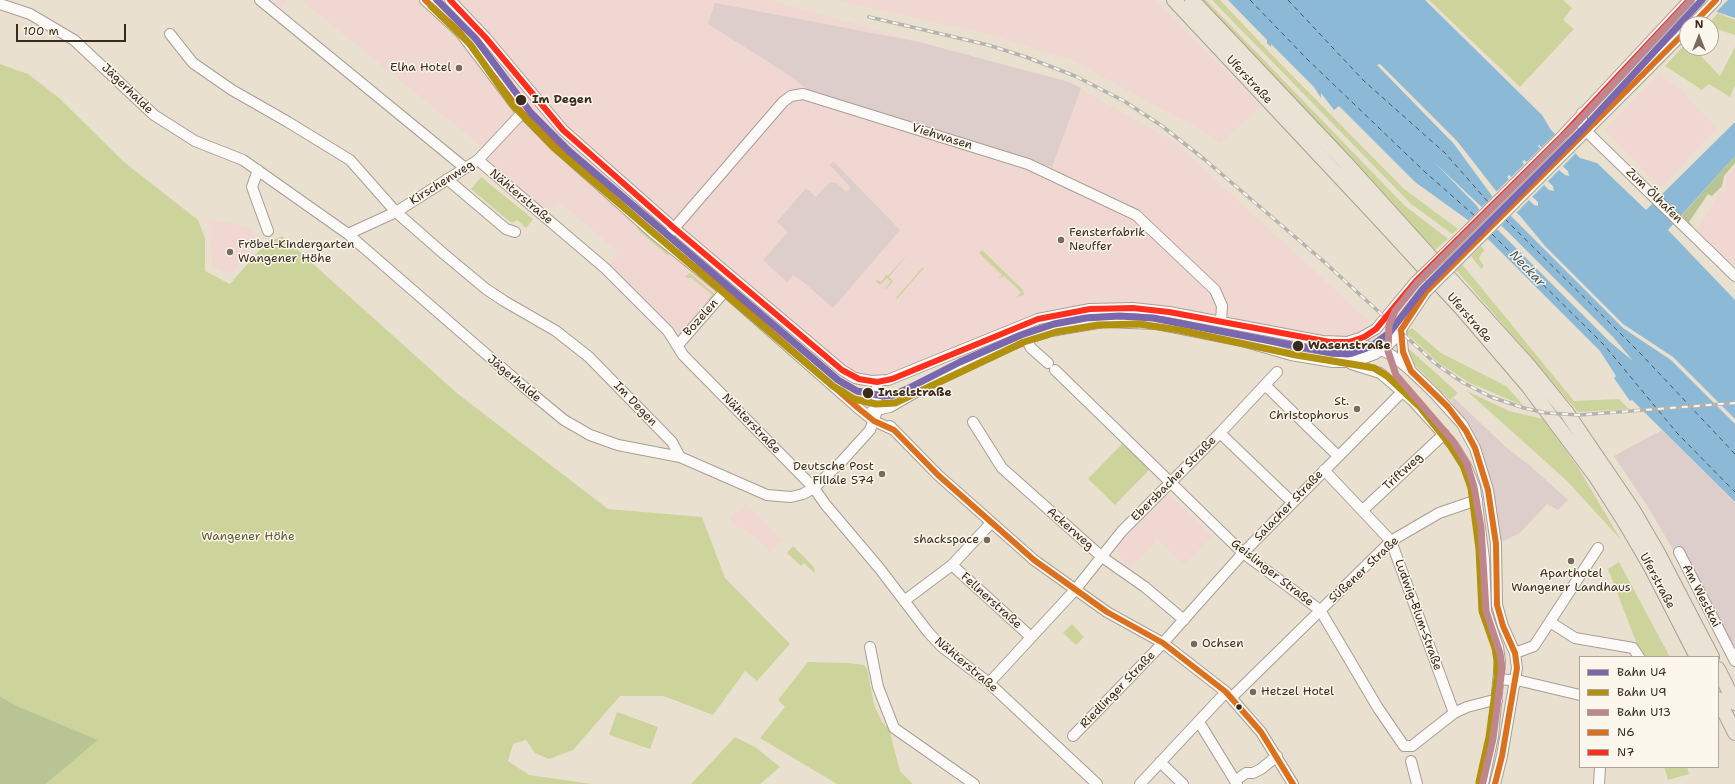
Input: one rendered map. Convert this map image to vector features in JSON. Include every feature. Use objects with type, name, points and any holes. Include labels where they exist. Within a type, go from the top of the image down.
[{"type":"highway","name":"Uferstraße","points":[[1174,0],[1293,125],[1436,281],[1528,386],[1596,477],[1651,567],[1696,656]]},
{"type":"highway","name":"Uferstraße","points":[[1192,0],[1356,174],[1518,355],[1568,414],[1603,464],[1658,553],[1711,656]]},
{"type":"highway","points":[[1719,671],[1735,703]]},
{"type":"highway","points":[[1719,701],[1735,733]]},
{"type":"street","points":[[260,0],[465,168]]},
{"type":"street","points":[[425,0],[460,32],[522,113],[556,146],[663,241],[725,291],[858,408],[875,416],[894,430],[938,475],[1034,560],[1107,612],[1163,643],[1229,694],[1261,732],[1293,784]]},
{"type":"street","points":[[450,0],[486,38],[563,130],[674,228],[842,370],[859,379],[877,382],[892,379],[1038,319],[1075,311],[1133,308],[1169,312],[1338,342],[1349,342],[1377,351],[1411,370],[1452,412],[1475,448],[1488,490],[1496,544],[1497,605],[1503,626],[1515,653],[1517,668],[1495,784]]},
{"type":"street","points":[[1701,16],[1716,0]]},
{"type":"street","points":[[1349,342],[1376,329],[1416,281],[1560,138],[1688,1]]},
{"type":"street","name":"Jägerhalde","points":[[0,4],[30,14],[74,40],[154,115],[195,141],[243,160],[348,234],[452,326],[564,420],[590,435],[618,445],[680,457],[767,495],[790,497],[803,494],[814,488]]},
{"type":"street","name":"Im Degen","points":[[170,34],[193,63],[232,90],[350,160],[396,212],[486,289],[556,331],[589,357],[672,442],[680,457]]},
{"type":"street","points":[[1345,363],[1359,361],[1377,351],[1401,330],[1426,292],[1436,281],[1679,38]]},
{"type":"street","points":[[1649,43],[1649,58],[1654,62]]},
{"type":"street","name":"Viehwasen","points":[[663,241],[783,102],[790,96],[803,94],[1028,164],[1136,215],[1215,290],[1222,306],[1221,321]]},
{"type":"street","name":"Kirschenweg","points":[[348,234],[396,212],[478,160],[522,113]]},
{"type":"street","points":[[1582,113],[1582,126],[1586,131]]},
{"type":"street","name":"Zum Ölhafen","points":[[1586,131],[1735,276]]},
{"type":"street","name":"Nähterstraße","points":[[478,160],[606,270],[668,331],[683,354],[814,488],[825,504],[880,569],[941,646],[988,683],[1097,784]]},
{"type":"street","points":[[258,170],[252,187],[268,231]]},
{"type":"street","points":[[447,179],[506,229],[515,232]]},
{"type":"street","name":"Bozelen","points":[[678,345],[725,291]]},
{"type":"street","points":[[875,416],[944,376],[984,356],[1026,339],[1051,331],[1078,325],[1130,322],[1157,324],[1242,341],[1291,355],[1374,369],[1403,391],[1444,434],[1466,466],[1477,500],[1484,559],[1486,612],[1499,653],[1499,679],[1494,736],[1483,784]]},
{"type":"street","points":[[1376,329],[1380,373]]},
{"type":"street","points":[[1401,330],[1403,352],[1411,370]]},
{"type":"street","points":[[1026,339],[1031,348],[1048,363]]},
{"type":"street","name":"Geislinger Straße","points":[[1055,370],[1243,553],[1320,610],[1378,708],[1404,746],[1412,746],[1454,713]]},
{"type":"street","name":"Ebersbacher Straße","points":[[988,683],[1075,590],[1122,531],[1220,433],[1277,372]]},
{"type":"street","points":[[814,488],[870,430],[875,416],[877,382]]},
{"type":"street","points":[[1265,385],[1338,456]]},
{"type":"street","name":"Salacher Straße","points":[[1163,643],[1243,553],[1403,391]]},
{"type":"street","name":"Ackerweg","points":[[973,422],[1002,468],[1102,557],[1145,587],[1184,620]]},
{"type":"street","points":[[1220,433],[1292,502]]},
{"type":"street","name":"Triftweg","points":[[1363,510],[1444,434]]},
{"type":"street","name":"Ludwig-Blum-Straße","points":[[1324,470],[1391,541],[1454,713]]},
{"type":"street","name":"Süßener Straße","points":[[1140,784],[1199,722],[1320,610],[1391,541],[1439,513],[1477,500]]},
{"type":"street","points":[[904,601],[952,565],[991,523]]},
{"type":"street","points":[[1515,653],[1534,646],[1598,548]]},
{"type":"street","name":"Am Westkai","points":[[1679,552],[1735,661]]},
{"type":"street","name":"Fellnerstraße","points":[[952,565],[1030,637]]},
{"type":"street","points":[[1550,622],[1575,638],[1634,648],[1638,656]]},
{"type":"street","name":"Riedlinger Straße","points":[[1073,736],[1163,643]]},
{"type":"street","points":[[870,647],[878,687],[894,728],[974,784]]},
{"type":"street","points":[[1499,679],[1515,680],[1579,695]]},
{"type":"street","points":[[1454,713],[1472,706],[1497,701]]},
{"type":"street","points":[[1199,722],[1236,782],[1246,773],[1253,772],[1261,768],[1277,756]]},
{"type":"street","points":[[1411,761],[1417,784]]},
{"type":"street","points":[[1160,762],[1183,784]]},
{"type":"street","points":[[1599,784],[1600,768]]},
{"type":"shaded area","points":[[265,0],[288,0],[279,11]]},
{"type":"shaded area","points":[[301,0],[770,0],[1069,82],[1175,142],[1370,322],[1359,334],[1343,338],[1324,337],[1134,303],[1089,303],[1041,314],[887,375],[877,376],[863,375],[849,370],[809,336],[791,357],[721,295],[683,338],[608,265],[618,252],[560,202],[548,211],[485,162],[492,155]]},
{"type":"shaded area","points":[[835,0],[1156,0],[1261,107],[1221,143],[1210,135],[1071,60],[984,33]]},
{"type":"shaded area","points":[[715,3],[919,42],[1069,82],[1081,88],[1052,167],[813,94],[792,77],[708,24]]},
{"type":"shaded area","points":[[1659,74],[1682,90],[1717,128],[1661,188],[1605,130]]},
{"type":"shaded area","points":[[833,161],[900,230],[833,308],[802,281],[793,275],[787,282],[763,260],[788,232],[777,222],[806,188],[816,197],[830,182],[837,183],[846,192],[851,188],[830,165]]},
{"type":"shaded area","points":[[1735,166],[1735,266],[1696,232],[1719,192],[1726,191],[1727,176]]},
{"type":"shaded area","name":"Fröbel-Kindergarten Wangener Höhe","points":[[207,219],[249,227],[258,239],[233,273],[220,271],[212,264],[211,240]]},
{"type":"shaded area","points":[[1454,398],[1508,449],[1528,464],[1568,500],[1558,510],[1547,504],[1520,533],[1499,543],[1497,509],[1484,460],[1451,400]]},
{"type":"shaded area","points":[[1662,430],[1735,503],[1735,669],[1685,570],[1648,507],[1614,456]]},
{"type":"shaded area","points":[[1169,494],[1213,536],[1184,565],[1157,540],[1131,567],[1122,561],[1118,553],[1118,544]]},
{"type":"shaded area","points":[[746,504],[783,540],[770,552],[747,530],[738,528],[729,519]]},
{"type":"green space","points":[[1202,0],[1206,0],[1404,205],[1448,239],[1435,250]]},
{"type":"green space","points":[[1212,0],[1220,0],[1403,188],[1458,229],[1452,234],[1410,203]]},
{"type":"green space","points":[[1429,0],[1563,0],[1572,8],[1563,20],[1574,29],[1520,87]]},
{"type":"green space","points":[[1718,13],[1735,20],[1735,35],[1719,30],[1719,16],[1715,16]]},
{"type":"green space","points":[[1735,47],[1735,85],[1730,97],[1709,84],[1702,90],[1665,66],[1679,51],[1679,56],[1701,56],[1720,76]]},
{"type":"green space","name":"Wangener Höhe","points":[[0,64],[28,74],[58,97],[124,162],[198,220],[205,238],[205,271],[230,284],[264,245],[282,236],[458,394],[608,509],[702,517],[725,578],[790,644],[757,681],[745,671],[713,715],[664,696],[620,696],[573,750],[549,759],[535,753],[526,740],[513,744],[508,761],[529,775],[592,784],[46,784],[98,740],[15,705],[0,696]]},
{"type":"green space","points":[[1735,156],[1735,163],[1724,176],[1722,186],[1712,196],[1708,194],[1689,222],[1693,226],[1691,228],[1682,215]]},
{"type":"green space","points":[[481,177],[533,219],[526,228],[517,220],[512,223],[471,189]]},
{"type":"green space","points":[[639,226],[670,252],[667,255],[637,229]]},
{"type":"green space","points":[[1481,246],[1484,250],[1479,258],[1484,266],[1481,269],[1471,256]]},
{"type":"green space","points":[[982,250],[1023,290],[1024,295],[1017,297],[1021,292],[1004,276],[998,279],[1002,275],[979,253]]},
{"type":"green space","points":[[909,252],[889,277],[893,281],[885,289],[891,281],[887,278],[880,285],[876,281],[881,282],[886,276],[884,273],[888,276]]},
{"type":"green space","points":[[1462,264],[1574,401],[1619,399],[1629,409],[1578,412],[1456,270]]},
{"type":"green space","points":[[923,267],[924,268],[897,299],[896,298]]},
{"type":"green space","points":[[690,273],[716,295],[711,302],[708,299],[712,295],[692,278],[687,278],[685,276]]},
{"type":"green space","points":[[1412,328],[1441,353],[1506,386],[1524,406],[1470,383],[1439,363],[1405,332]]},
{"type":"green space","points":[[1408,348],[1458,393],[1450,400],[1412,362]]},
{"type":"green space","points":[[1467,391],[1509,411],[1543,419],[1579,469],[1621,540],[1567,481]]},
{"type":"green space","points":[[1123,443],[1150,469],[1115,505],[1088,479]]},
{"type":"green space","points":[[793,546],[814,567],[815,574],[804,563],[801,566],[787,553]]},
{"type":"green space","points":[[1619,562],[1669,656],[1642,656],[1608,569]]},
{"type":"green space","points":[[1072,624],[1084,637],[1076,645],[1063,633]]},
{"type":"green space","points":[[808,662],[848,663],[864,665],[867,668],[874,705],[882,722],[889,729],[900,771],[913,784],[837,784],[760,738],[785,707],[778,700]]},
{"type":"green space","points":[[0,696],[15,705],[98,740],[46,784],[0,784]]},
{"type":"green space","points":[[617,712],[658,727],[650,749],[609,735]]},
{"type":"green space","points":[[735,737],[755,747],[780,767],[760,784],[691,784]]},
{"type":"green space","points":[[1664,768],[1687,768],[1689,774],[1668,780]]},
{"type":"water","name":"Neckar","points":[[1228,0],[1425,0],[1542,115],[1551,130],[1580,158],[1597,163],[1646,210],[1735,122],[1735,156],[1668,230],[1735,300],[1735,419],[1673,357],[1623,324],[1545,246],[1521,217],[1500,196],[1457,141],[1380,64],[1377,65],[1454,144],[1495,200],[1623,328],[1671,360],[1735,424],[1735,502],[1632,400],[1630,401],[1614,378],[1616,376],[1600,351],[1472,223],[1415,182],[1339,106],[1334,110],[1321,93],[1321,98],[1314,87],[1271,44],[1271,47],[1267,43],[1267,40]],"holes":[[[1539,145],[1568,171],[1569,176],[1565,175],[1559,170],[1538,146]],[[1524,160],[1553,186],[1554,191],[1549,190],[1522,162]],[[1435,163],[1506,230],[1614,338],[1633,361],[1610,342],[1482,214],[1477,206]],[[1509,175],[1538,202],[1538,206],[1534,205],[1507,177]]]},
{"type":"water","points":[[1686,0],[1735,0],[1735,18],[1723,14]]},
{"type":"pier","points":[[1684,0],[1728,0],[1715,13]]},
{"type":"pier","points":[[1555,134],[1575,154],[1515,214],[1495,193]]},
{"type":"pier","points":[[1494,195],[1512,214],[1501,226],[1504,230],[1498,229],[1486,240],[1467,222]]},
{"type":"ferry route","points":[[1250,0],[1307,59],[1425,172],[1476,217]]},
{"type":"ferry route","points":[[1288,0],[1364,81],[1445,153],[1489,203]]},
{"type":"ferry route","points":[[1505,219],[1640,353],[1735,454]]},
{"type":"ferry route","points":[[1492,234],[1605,346],[1677,433],[1735,492]]},
{"type":"railway","points":[[869,17],[988,45],[1026,57],[1075,76],[1124,101],[1162,126],[1204,159],[1322,260],[1436,364],[1462,382],[1491,397],[1524,408],[1546,413],[1579,415],[1735,403]]},
{"type":"rail line","name":"U4","points":[[437,0],[476,39],[531,113],[569,151],[838,380],[857,391],[883,396],[893,395],[907,389],[960,362],[1021,335],[1054,324],[1086,318],[1119,316],[1153,318],[1332,353],[1348,354],[1370,347],[1389,333],[1423,289],[1584,128],[1702,0]]},
{"type":"rail line","name":"U13","points":[[1483,782],[1493,739],[1502,668],[1500,653],[1486,611],[1481,527],[1474,487],[1467,464],[1452,440],[1396,375],[1388,351],[1389,325],[1395,311],[1417,283],[1578,122],[1691,0]]},
{"type":"rail line","name":"U9","points":[[431,6],[470,44],[512,104],[553,147],[833,386],[854,399],[876,404],[895,403],[1024,342],[1056,332],[1098,325],[1139,324],[1179,330],[1296,355],[1374,368],[1387,376],[1420,407],[1448,442],[1463,465],[1471,488],[1479,549],[1482,611],[1495,648],[1497,661],[1497,678],[1489,737],[1479,782]]},
{"type":"transit line","name":"N6","points":[[425,0],[460,32],[517,107],[539,130],[652,232],[725,291],[858,408],[874,421],[894,430],[938,475],[1034,560],[1107,612],[1163,643],[1226,692],[1261,732],[1293,784]]},
{"type":"transit line","name":"N7","points":[[450,0],[486,38],[563,130],[674,228],[842,370],[859,379],[877,382],[892,379],[1038,319],[1090,309],[1133,308],[1169,312],[1330,342],[1349,342],[1364,337],[1376,329],[1416,281],[1560,138],[1689,0]]},
{"type":"transit line","name":"N6","points":[[1701,16],[1716,0]]},
{"type":"transit line","name":"N6","points":[[1495,784],[1502,756],[1517,668],[1515,653],[1503,626],[1497,605],[1496,544],[1488,490],[1475,448],[1466,431],[1448,407],[1411,371],[1403,352],[1401,330],[1426,292],[1679,38]]},
{"type":"place","name":"Elha Hotel","points":[[459,68]]},
{"type":"place","name":"Im Degen","points":[[521,100]]},
{"type":"place","name":"Fensterfabrik Neuffer","points":[[1061,240]]},
{"type":"place","name":"Fröbel-Kindergarten Wangener Höhe","points":[[230,252]]},
{"type":"place","name":"Wasenstraße","points":[[1298,346]]},
{"type":"place","name":"Inselstraße","points":[[868,393]]},
{"type":"place","name":"St. Christophorus","points":[[1357,409]]},
{"type":"place","name":"Deutsche Post Filiale 574","points":[[882,474]]},
{"type":"place","name":"shackspace","points":[[987,540]]},
{"type":"place","name":"Aparthotel Wangener Landhaus","points":[[1571,561]]},
{"type":"place","name":"Ochsen","points":[[1194,644]]},
{"type":"place","name":"Hetzel Hotel","points":[[1253,692]]}]
